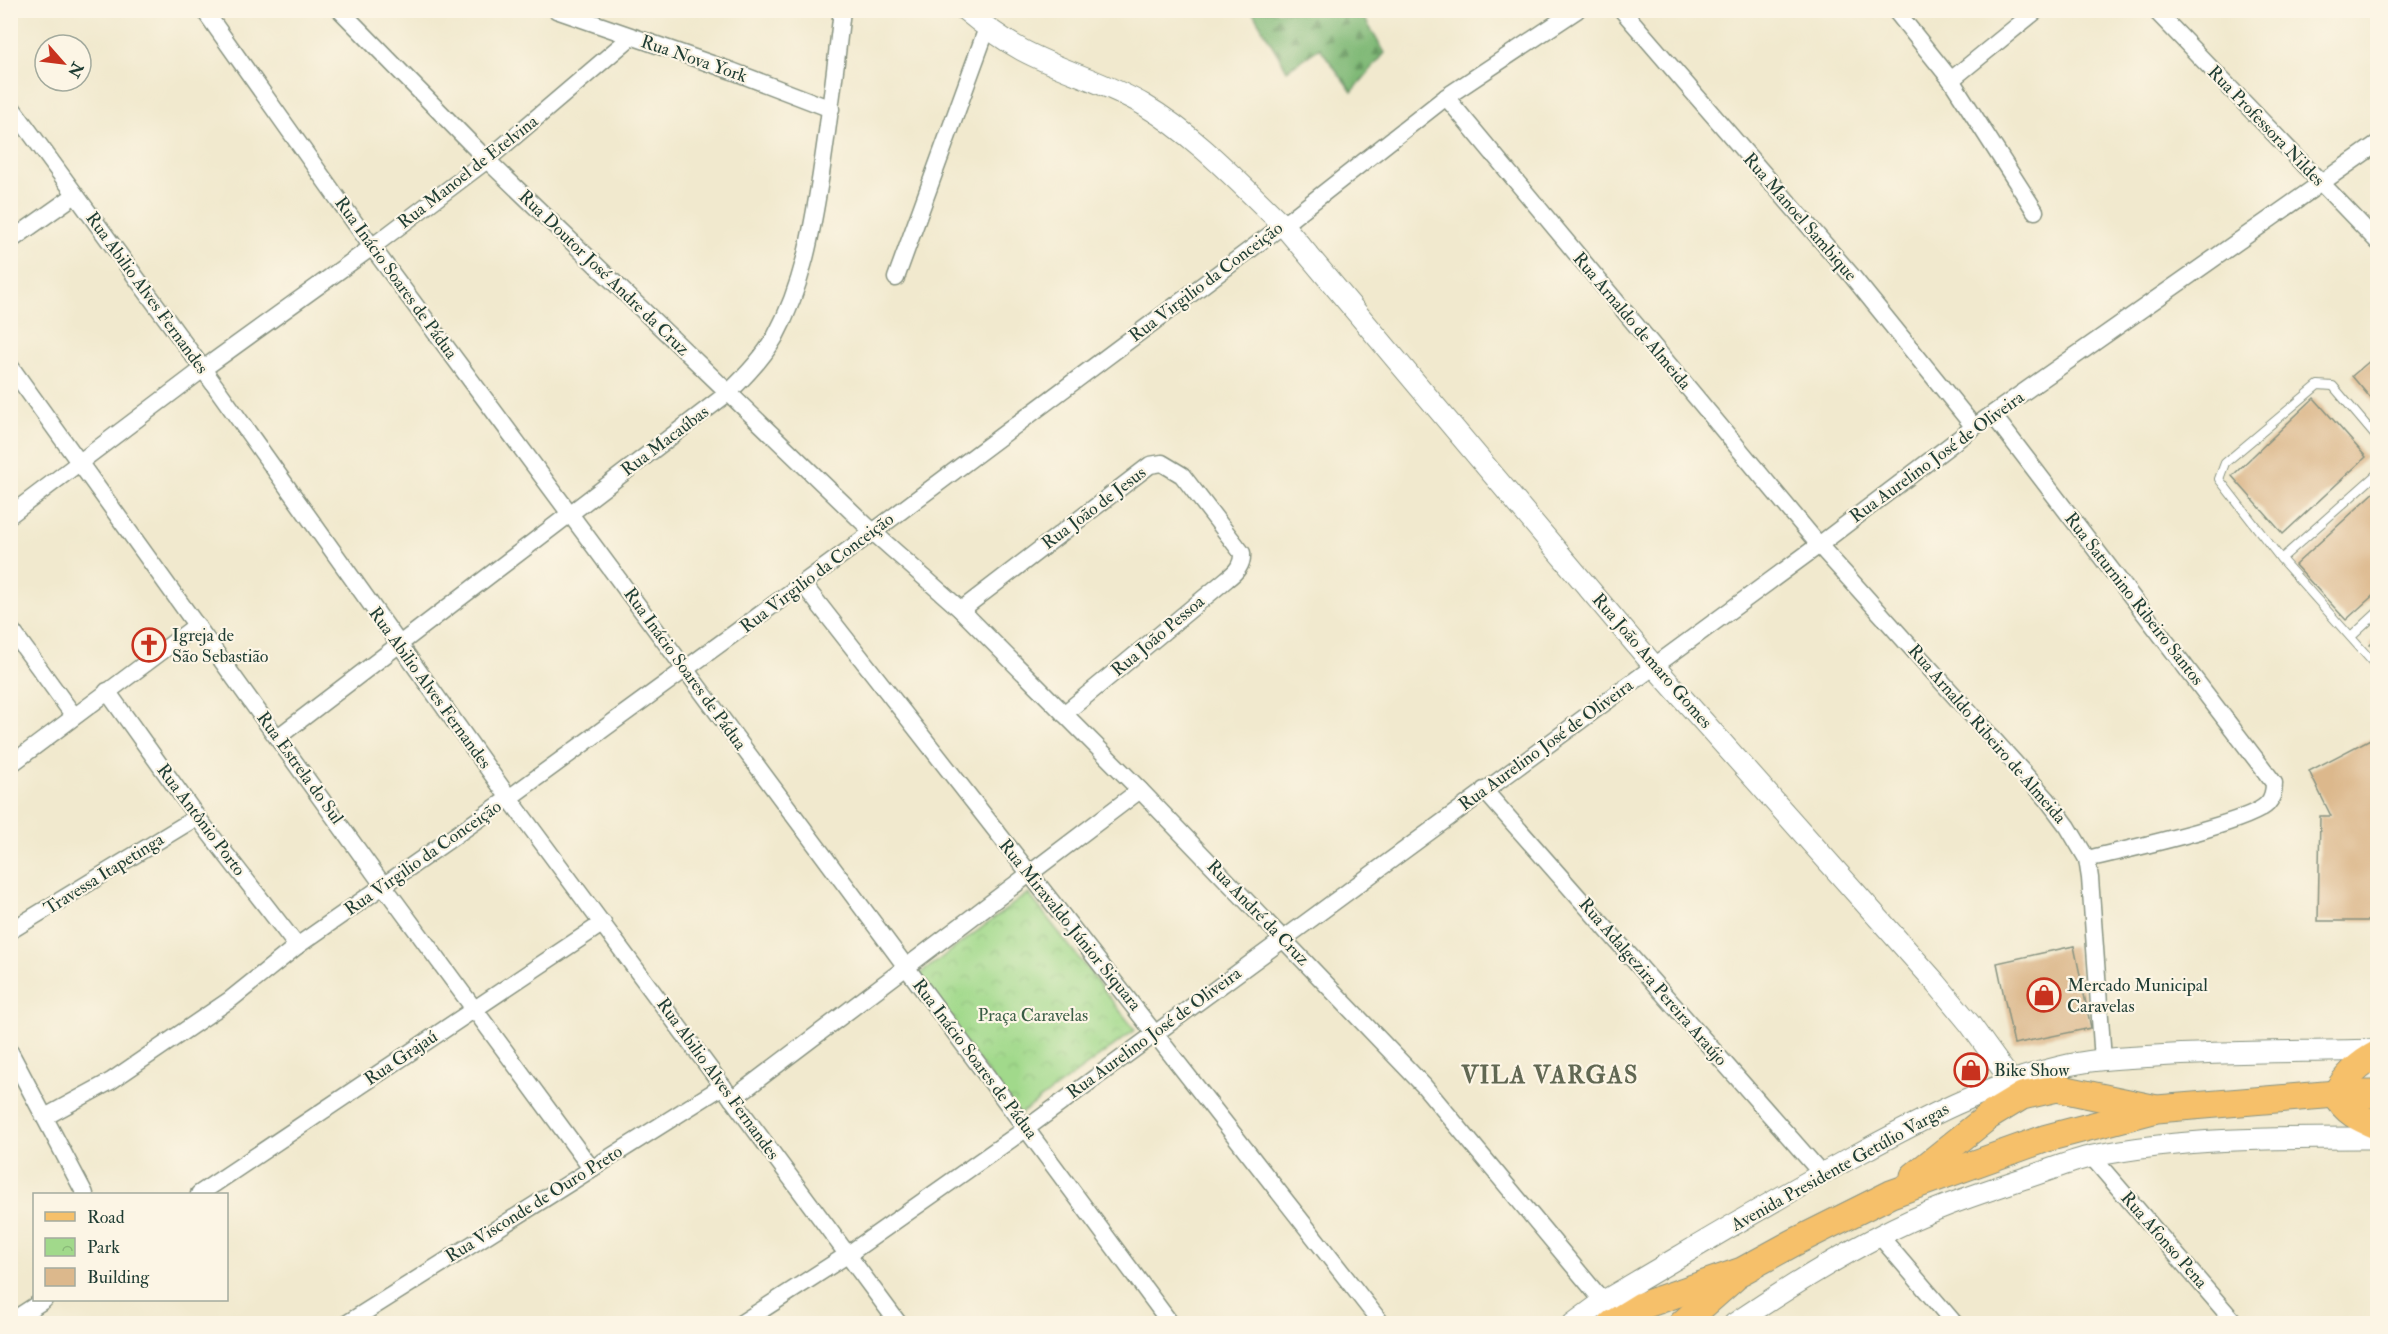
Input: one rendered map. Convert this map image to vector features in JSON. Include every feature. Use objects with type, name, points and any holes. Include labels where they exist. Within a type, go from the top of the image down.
[{"type":"main road","points":[[2378,1054],[2345,1078],[2336,1094],[2342,1106],[2352,1114],[2378,1126]]},
{"type":"main road","name":"Avenida Presidente Getúlio Vargas","points":[[1891,1194],[1989,1116],[2017,1089],[2057,1088],[2157,1109]]},
{"type":"main road","points":[[2057,1088],[2070,1101],[2074,1112],[2072,1131]]},
{"type":"main road","name":"Avenida Presidente Getúlio Vargas","points":[[1611,1314],[1657,1313],[1891,1194],[2004,1152],[2072,1131],[2157,1109],[2336,1094],[2378,1094]]},
{"type":"main road","points":[[1989,1116],[1992,1134],[2004,1152]]},
{"type":"main road","name":"Avenida Presidente Getúlio Vargas","points":[[1682,1323],[1742,1271]]},
{"type":"street","name":"Rua Inácio Soares de Pádua","points":[[204,10],[372,247],[1172,1323]]},
{"type":"street","name":"Rua Doutor José Andre da Cruz","points":[[340,10],[487,160],[873,532]]},
{"type":"street","name":"Rua Nova York","points":[[556,10],[732,71],[831,109]]},
{"type":"street","name":"Rua Macaúbas","points":[[278,738],[728,393],[753,369],[774,338],[791,301],[810,243],[831,109],[842,10]]},
{"type":"street","name":"Rua João Amaro Gomes","points":[[965,10],[987,28],[1022,50],[1142,104],[1165,119],[1221,166],[1283,225],[1654,666],[1936,983],[1970,1024],[2017,1089]]},
{"type":"street","name":"Rua Virgilio da Conceição","points":[[45,1117],[111,1081],[231,999],[297,946],[509,798],[873,532],[1283,225],[1446,97],[1577,10]]},
{"type":"street","name":"Rua Manoel Sambique","points":[[1622,10],[1852,276],[1974,427]]},
{"type":"street","points":[[1895,10],[1951,80],[2036,212]]},
{"type":"street","points":[[1951,80],[2037,10]]},
{"type":"street","name":"Rua Professora Nildes","points":[[2155,10],[2378,243]]},
{"type":"street","points":[[896,278],[987,28]]},
{"type":"street","name":"Rua Manoel de Etelvina","points":[[10,515],[203,369],[372,247],[487,160],[631,37]]},
{"type":"street","name":"Rua Arnaldo de Almeida","points":[[1446,97],[1819,545]]},
{"type":"street","name":"Rua Abilio Alves Fernandes","points":[[10,105],[203,369],[509,798],[899,1323]]},
{"type":"street","name":"Rua Aurelino José de Oliveira","points":[[740,1323],[848,1255],[1027,1128],[1155,1031],[1819,545],[1974,427],[2378,143]]},
{"type":"street","points":[[10,242],[75,195]]},
{"type":"street","name":"Rua Estrela do Sul","points":[[10,366],[81,461],[383,885],[591,1168]]},
{"type":"street","name":"Rua Saturnino Ribeiro Santos","points":[[1993,415],[2274,783],[2274,794],[2268,804],[2258,811],[2218,825],[2087,859]]},
{"type":"street","name":"Rua João de Jesus","points":[[961,610],[1150,465],[1162,463],[1182,475],[1242,553]]},
{"type":"street","name":"Rua André da Cruz","points":[[873,532],[961,610],[1140,790],[1424,1086],[1611,1314]]},
{"type":"street","name":"Rua Arnaldo Ribeiro de Almeida","points":[[1819,545],[2047,799],[2068,827],[2087,859],[2103,1059]]},
{"type":"street","name":"Rua João Pessoa","points":[[1064,714],[1233,574],[1243,560],[1242,553]]},
{"type":"street","name":"Rua Miravaldo Júnior Siquara","points":[[802,584],[1382,1323]]},
{"type":"street","points":[[10,765],[197,625]]},
{"type":"street","points":[[10,628],[74,716]]},
{"type":"street","name":"Rua Antônio Porto","points":[[107,691],[197,817],[297,946]]},
{"type":"street","name":"Rua Visconde de Ouro Preto","points":[[346,1323],[591,1168],[728,1092],[907,968],[1140,790]]},
{"type":"street","name":"Rua Adalgezira Pereira Araújo","points":[[1484,790],[1822,1174]]},
{"type":"street","name":"Travessa Itapetinga","points":[[10,931],[197,817]]},
{"type":"street","name":"Rua Grajaú","points":[[200,1193],[603,923]]},
{"type":"street","name":"Avenida Presidente Getúlio Vargas","points":[[1573,1323],[1611,1314],[1822,1174],[1925,1119],[2017,1089],[2060,1067],[2103,1059],[2225,1051],[2378,1050]]},
{"type":"street","points":[[10,1052],[84,1193]]},
{"type":"street","points":[[1734,1323],[1802,1278],[1879,1235],[1987,1190],[2092,1156],[2230,1139],[2378,1138]]},
{"type":"street","name":"Rua Afonso Pena","points":[[2092,1156],[2236,1323]]},
{"type":"street","points":[[1879,1235],[1955,1323]]},
{"type":"street","points":[[10,1322],[41,1301]]},
{"type":"lane","points":[[2378,440],[2343,395],[2333,386],[2318,385],[2225,463],[2219,479],[2281,559],[2378,668]]},
{"type":"lane","points":[[2281,559],[2378,473]]},
{"type":"lane","points":[[2351,637],[2378,612]]},
{"type":"green space","points":[[1252,11],[1360,11],[1385,53],[1352,92],[1320,48],[1287,70]]},
{"type":"green space","name":"Praça Caravelas","points":[[1028,893],[1135,1030],[1019,1115],[916,977]]},
{"type":"building","points":[[2378,354],[2378,407],[2352,376]]},
{"type":"building","points":[[2314,398],[2366,457],[2283,534],[2232,476]]},
{"type":"building","points":[[2378,489],[2378,591],[2346,620],[2295,565]]},
{"type":"building","points":[[2378,637],[2378,654],[2370,645]]},
{"type":"building","points":[[2378,735],[2378,921],[2318,921],[2320,816],[2331,816],[2309,771]]},
{"type":"building","name":"Mercado Municipal Caravelas","points":[[2074,946],[2091,1028],[2014,1044],[1997,963]]},
{"type":"place","name":"Igreja de São Sebastião","points":[[149,645]]},
{"type":"place","name":"Mercado Municipal Caravelas","points":[[2044,995]]},
{"type":"place","name":"Bike Show","points":[[1971,1070]]},
{"type":"district","name":"VILA VARGAS","points":[[1550,1075]]}]
